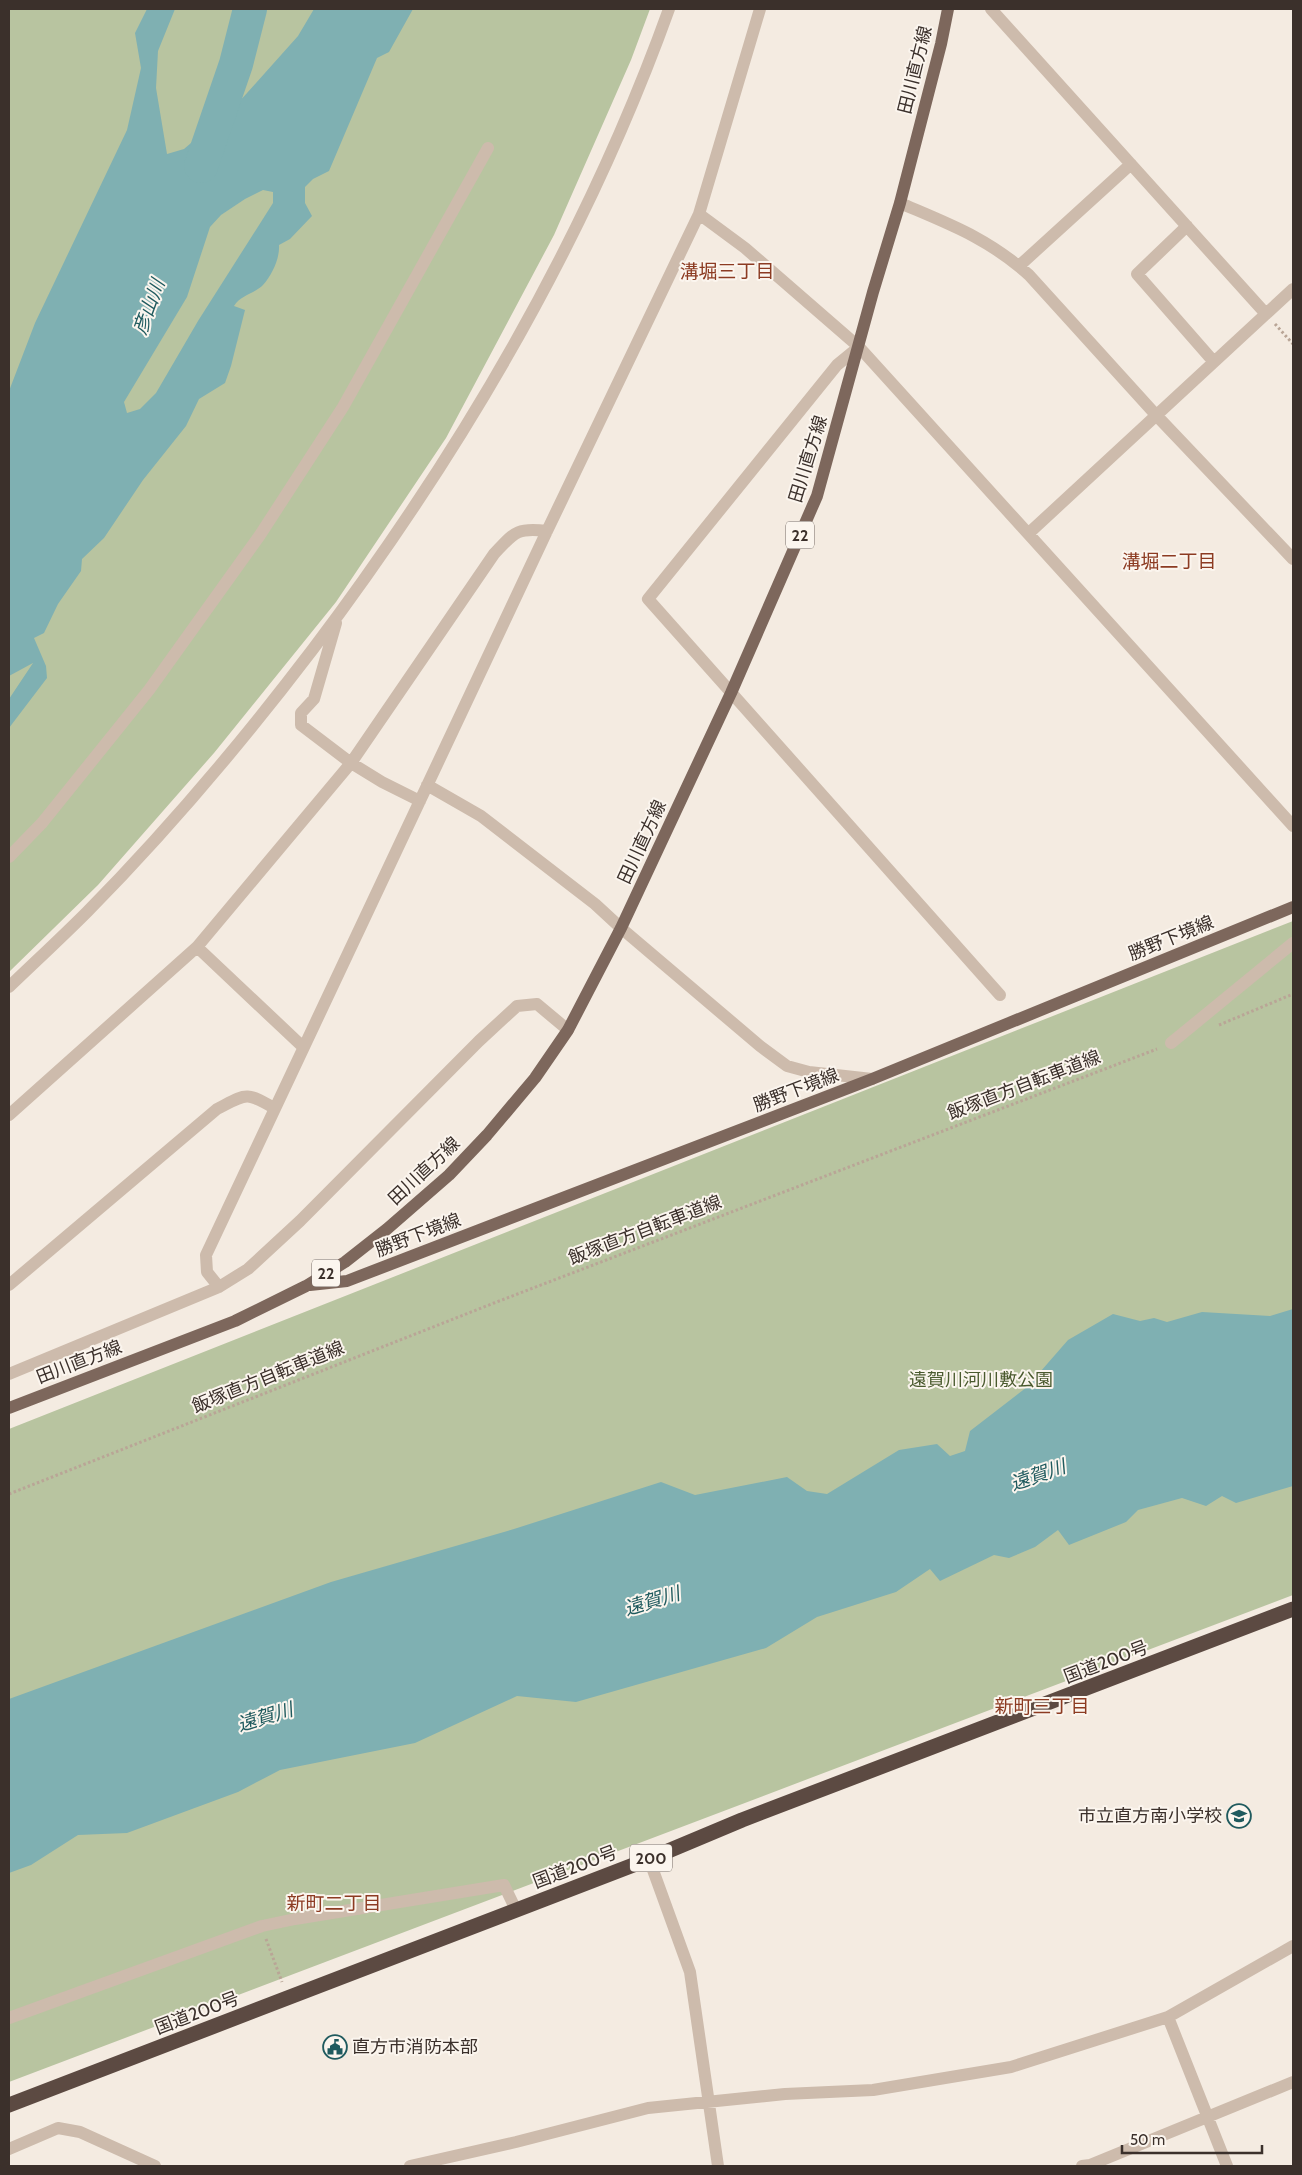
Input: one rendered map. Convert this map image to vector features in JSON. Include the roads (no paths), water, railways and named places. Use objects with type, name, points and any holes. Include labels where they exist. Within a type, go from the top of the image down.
[{"type":"highway","name":"国道200号","points":[[9,2105],[649,1859],[742,1820],[1293,1609]]},
{"type":"main road","name":"田川直方線","points":[[9,1408],[235,1320],[306,1286],[345,1262],[388,1230],[449,1175],[487,1135],[535,1078],[568,1030],[620,928],[731,693],[817,496],[873,292],[900,203],[941,44],[948,9]]},
{"type":"main road","name":"勝野下境線","points":[[306,1286],[347,1282],[872,1079],[1293,908]]},
{"type":"street","points":[[9,987],[87,912],[195,795],[268,708],[339,615],[405,522],[472,417],[529,317],[593,193],[669,9]]},
{"type":"street","points":[[219,1287],[207,1272],[206,1255],[547,531],[699,214],[760,9]]},
{"type":"street","points":[[991,9],[1266,314]]},
{"type":"street","points":[[9,857],[42,823],[149,690],[260,535],[343,407],[488,148]]},
{"type":"street","points":[[1020,266],[1131,164]]},
{"type":"street","points":[[900,203],[976,236],[1009,256],[1293,559]]},
{"type":"street","points":[[699,214],[745,248],[859,347],[1293,826]]},
{"type":"street","points":[[1187,226],[1137,274],[1214,362]]},
{"type":"street","points":[[1029,533],[1293,289]]},
{"type":"street","points":[[859,347],[837,364],[648,599],[1000,995]]},
{"type":"street","points":[[9,1115],[197,947],[351,763],[494,554],[518,531],[530,529],[547,531]]},
{"type":"street","points":[[339,615],[314,698],[301,713],[301,725],[351,763],[382,782],[420,800]]},
{"type":"street","points":[[428,785],[481,816],[595,904],[620,928],[760,1046],[788,1066],[809,1072],[872,1079]]},
{"type":"street","points":[[1171,1043],[1293,943]]},
{"type":"street","points":[[197,947],[303,1047]]},
{"type":"street","points":[[9,1374],[219,1287],[248,1269],[300,1221],[479,1040],[517,1006],[537,1004],[568,1030]]},
{"type":"street","points":[[9,1285],[217,1109],[239,1098],[253,1096],[274,1108]]},
{"type":"street","points":[[649,1859],[690,1972],[718,2166]]},
{"type":"street","points":[[9,2018],[262,1926],[504,1885],[516,1910]]},
{"type":"street","points":[[410,2166],[516,2142],[648,2108],[785,2094],[873,2090],[1011,2067],[1168,2017],[1293,1946]]},
{"type":"street","points":[[1168,2017],[1227,2166]]},
{"type":"street","points":[[1082,2166],[1090,2165],[1293,2082]]},
{"type":"street","points":[[9,2149],[58,2128],[80,2132],[155,2166]]},
{"type":"water","points":[[147,9],[175,9],[158,51],[156,88],[167,154],[184,149],[238,103],[298,36],[314,9],[413,9],[389,52],[377,58],[329,171],[313,179],[305,187],[305,203],[312,216],[290,239],[279,245],[275,266],[263,285],[240,299],[234,306],[245,310],[225,383],[199,399],[186,426],[143,480],[104,538],[82,559],[81,571],[58,604],[44,633],[34,638],[46,666],[47,678],[9,728],[9,699],[33,663],[9,676],[9,391],[35,323],[127,130],[141,68],[135,33]],"holes":[[[263,190],[273,192],[273,203],[198,321],[156,393],[140,409],[127,413],[124,402],[187,297],[210,227],[221,215],[245,199]]]},
{"type":"water","name":"遠賀川","points":[[1293,1309],[1293,1486],[1236,1503],[1222,1496],[1206,1506],[1182,1498],[1138,1510],[1126,1522],[1069,1545],[1058,1530],[1035,1547],[1009,1558],[994,1555],[940,1581],[930,1569],[896,1592],[817,1617],[766,1648],[576,1702],[517,1696],[415,1743],[280,1770],[238,1792],[127,1833],[78,1835],[31,1865],[9,1873],[9,1699],[331,1582],[514,1529],[661,1482],[695,1495],[787,1477],[807,1491],[827,1494],[899,1450],[937,1444],[950,1456],[965,1451],[970,1431],[1027,1387],[1068,1340],[1113,1314],[1140,1321],[1154,1318],[1167,1322],[1202,1312],[1270,1316]]},
{"type":"waterway","name":"彦山川","points":[[201,166],[236,64],[250,9]]},
{"type":"place","name":"市立直方南小学校","points":[[1239,1816]]},
{"type":"place","name":"直方市消防本部","points":[[335,2047]]},
{"type":"district","name":"溝堀三丁目","points":[[727,271]]},
{"type":"district","name":"溝堀二丁目","points":[[1169,561]]},
{"type":"district","name":"新町三丁目","points":[[1042,1706]]},
{"type":"district","name":"新町二丁目","points":[[334,1903]]},
{"type":"park label","name":"遠賀川河川敷公園","points":[[981,1380]]}]
